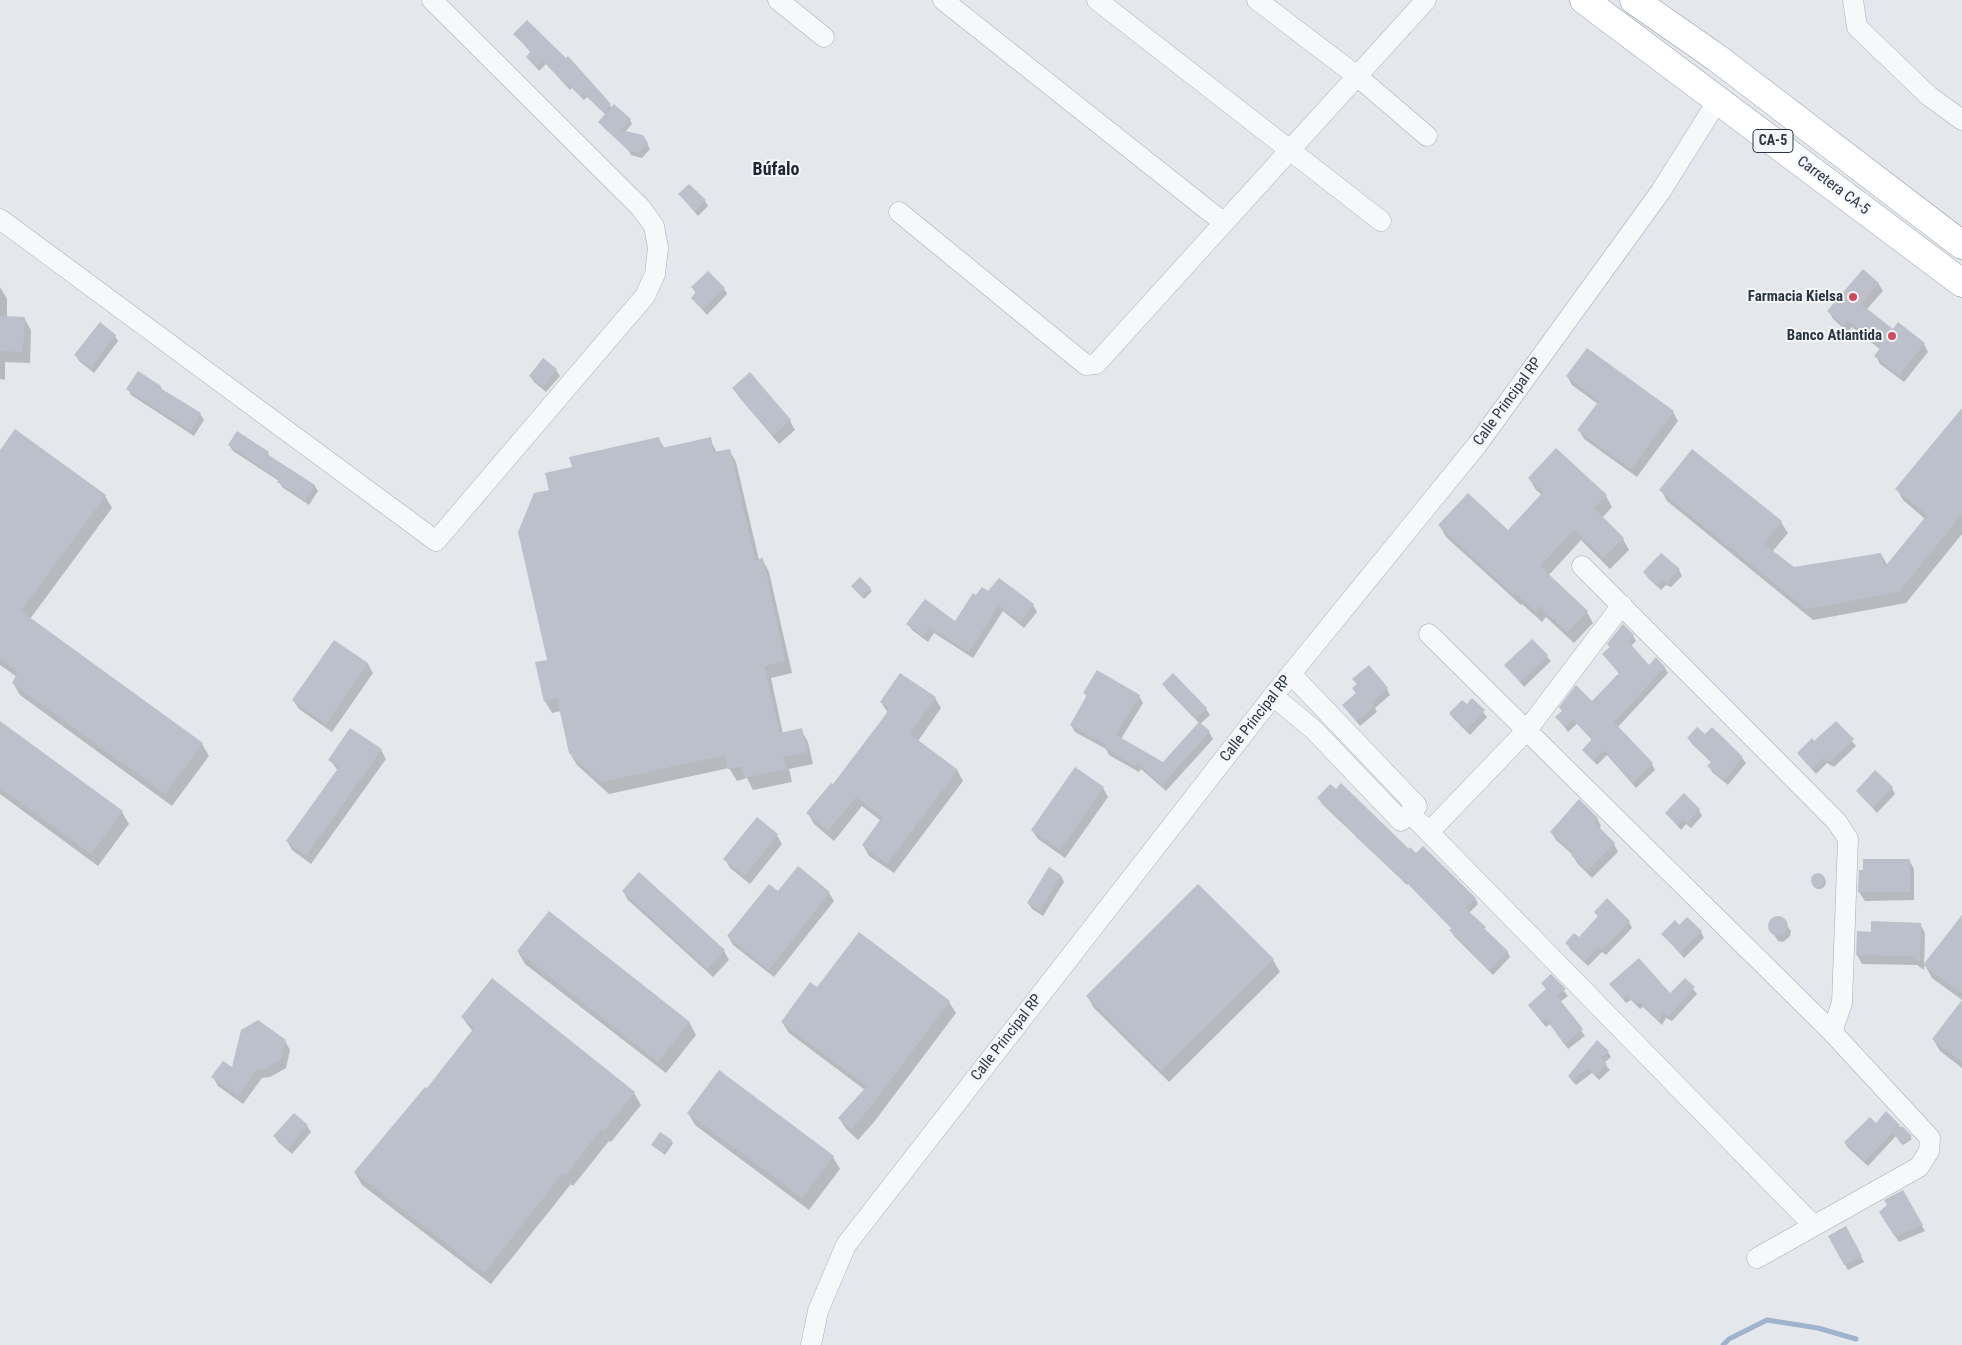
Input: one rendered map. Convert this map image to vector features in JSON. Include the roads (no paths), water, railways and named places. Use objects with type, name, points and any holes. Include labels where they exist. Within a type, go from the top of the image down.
[{"type":"highway","name":"Carretera CA-5","points":[[1584,0],[1962,283]]},
{"type":"highway","name":"Carretera CA-5","points":[[1634,0],[1717,58],[1962,245]]},
{"type":"highway","points":[[1849,160],[1886,170],[1962,229]]},
{"type":"street","points":[[0,219],[436,541],[644,296],[655,274],[658,248],[654,226],[640,206],[432,0]]},
{"type":"street","points":[[778,0],[824,37]]},
{"type":"street","points":[[943,0],[1224,223]]},
{"type":"street","points":[[1096,0],[1381,221]]},
{"type":"street","points":[[1257,0],[1357,76],[1427,136]]},
{"type":"street","points":[[1853,0],[1857,27],[1929,96],[1962,120]]},
{"type":"street","points":[[899,212],[1086,364],[1096,364],[1357,76],[1420,2]]},
{"type":"street","name":"Calle Principal RP","points":[[811,1345],[818,1311],[846,1245],[1272,696],[1477,444],[1661,192],[1718,100]]},
{"type":"street","points":[[1582,566],[1622,604],[1837,822],[1848,839],[1842,1003],[1832,1032]]},
{"type":"street","points":[[1429,832],[1526,730],[1622,604]]},
{"type":"street","points":[[1429,634],[1832,1032],[1930,1138],[1929,1152],[1919,1167],[1757,1258]]},
{"type":"street","points":[[1291,674],[1409,813]]},
{"type":"street","points":[[1272,696],[1314,730],[1429,832],[1813,1225]]},
{"type":"waterway","points":[[1723,1345],[1729,1339],[1767,1320],[1818,1328],[1856,1339]]},
{"type":"place","name":"Farmacia Kielsa","points":[[1853,297]]},
{"type":"place","name":"Banco Atlantida","points":[[1892,336]]},
{"type":"district","name":"Búfalo","points":[[776,170]]}]
